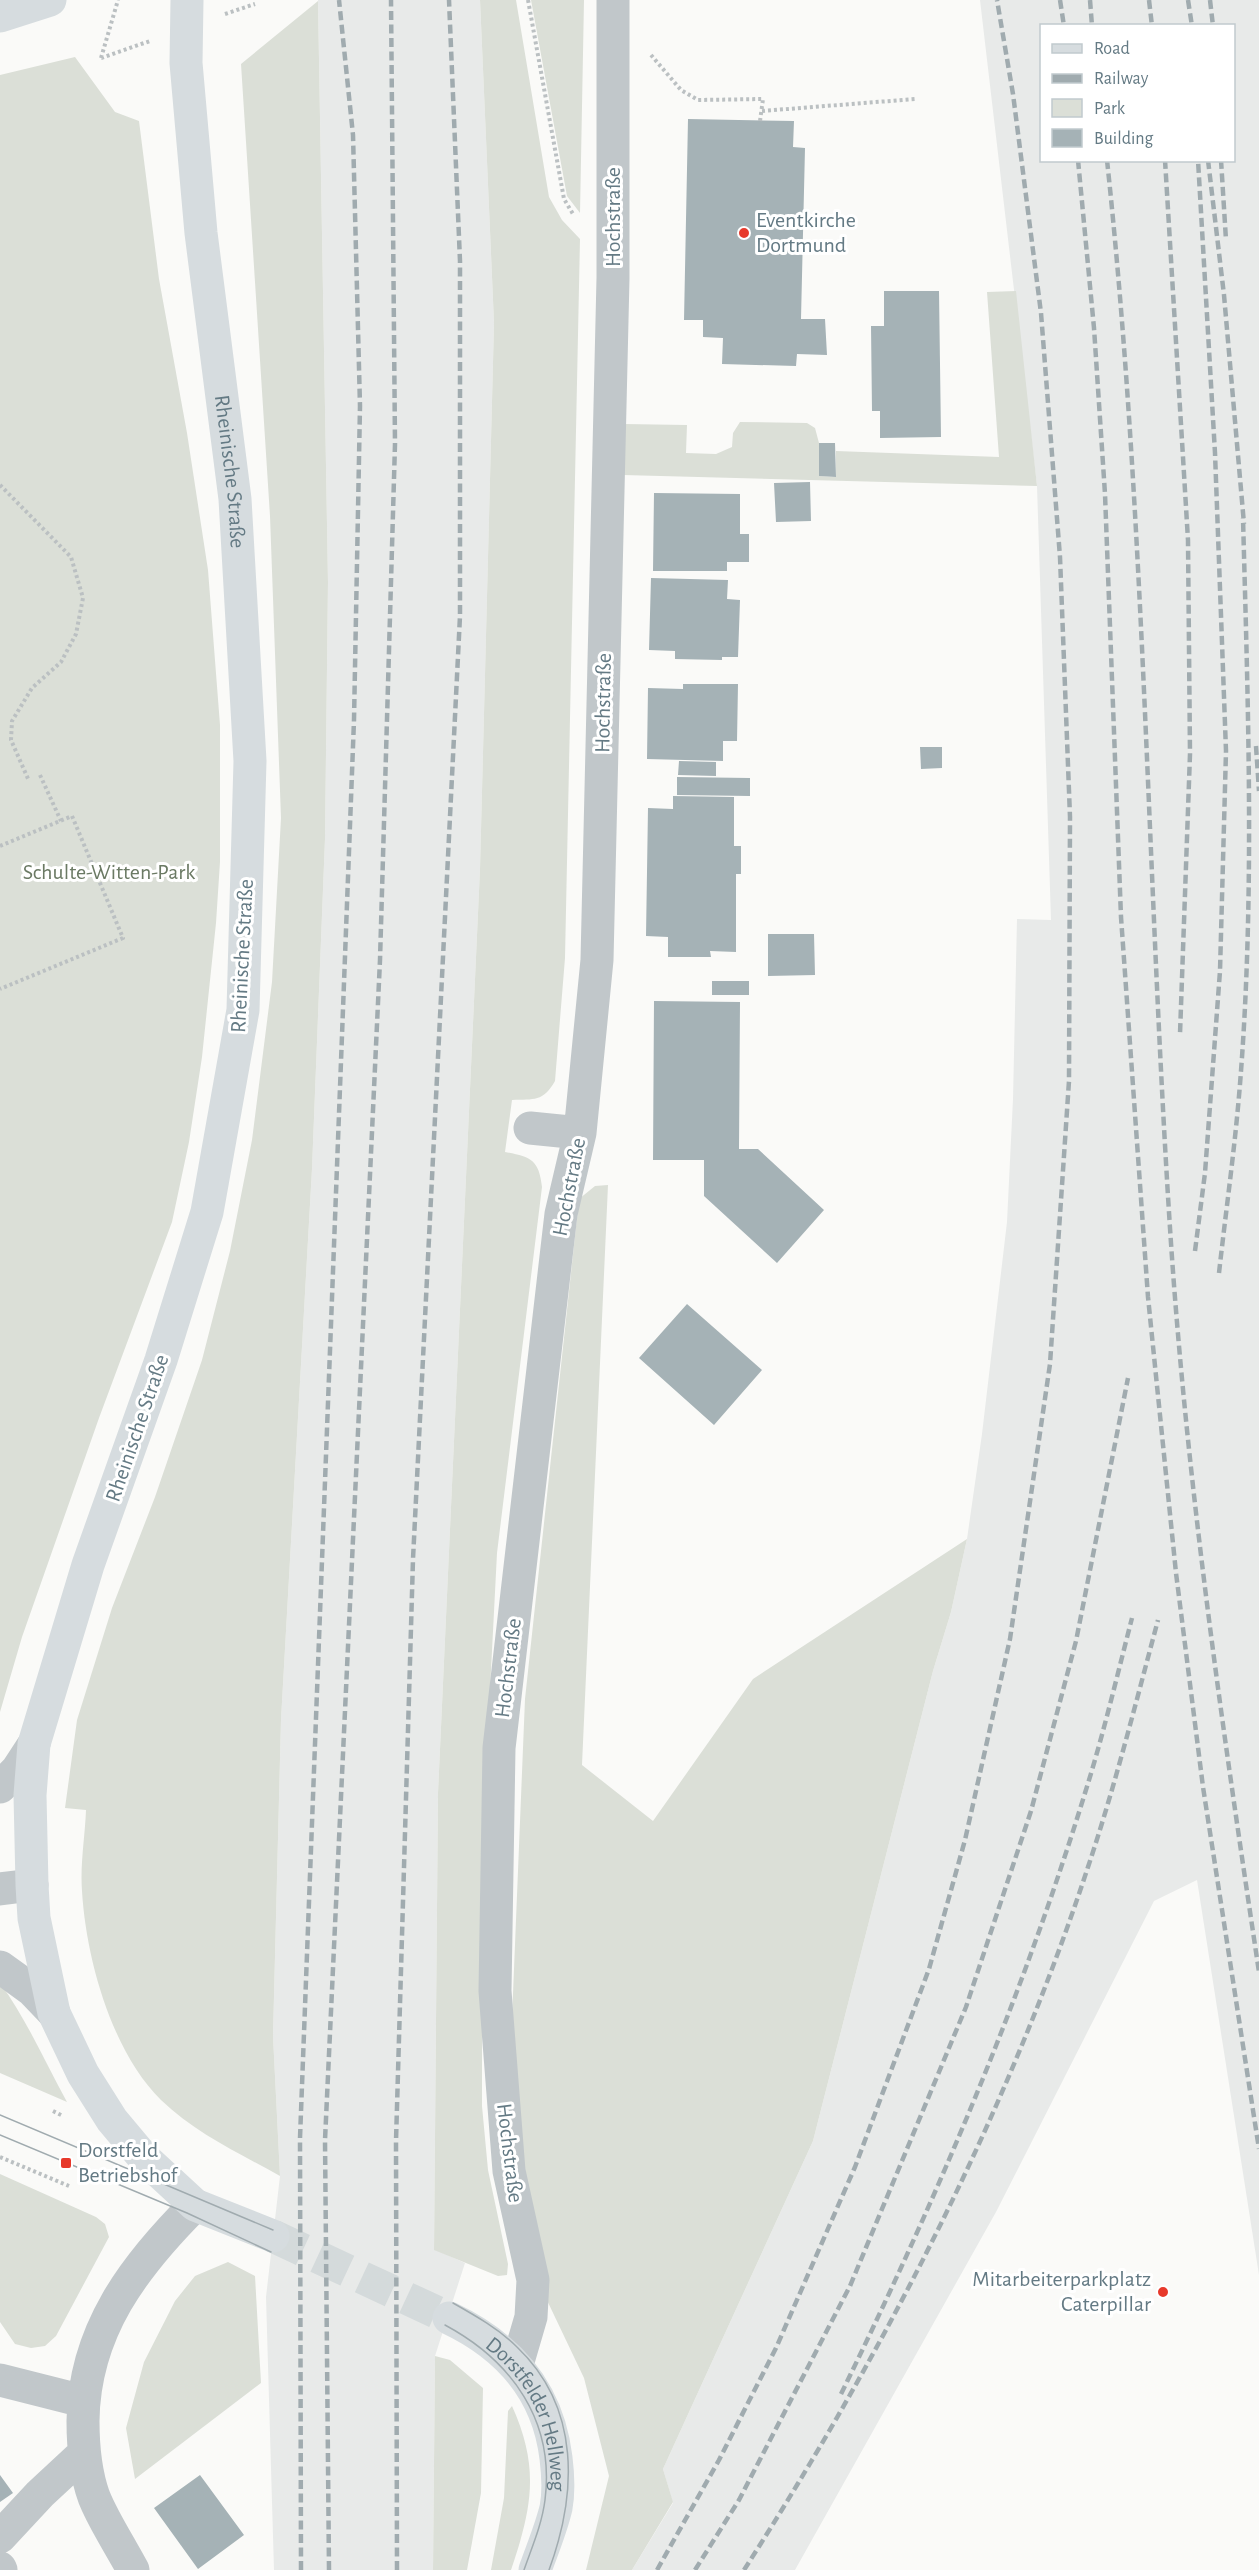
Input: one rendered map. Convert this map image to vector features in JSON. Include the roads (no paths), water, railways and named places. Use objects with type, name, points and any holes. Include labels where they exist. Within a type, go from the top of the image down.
[{"type":"main road","points":[[0,16],[50,0]]},
{"type":"main road","name":"Rheinische Straße","points":[[32,1885],[30,1795],[34,1744],[88,1565],[161,1359],[207,1212],[243,1010],[250,761],[235,499],[201,233],[187,75],[187,0]]},
{"type":"main road","points":[[32,1885],[38,1940],[54,2013],[83,2074],[112,2120],[143,2157],[195,2205],[273,2236]]},
{"type":"main road","name":"Dorstfelder Hellweg","points":[[449,2318],[484,2337],[517,2365],[530,2382],[548,2422],[558,2469],[556,2508],[535,2570]]},
{"type":"street","name":"Hochstraße","points":[[517,2365],[519,2349],[531,2317],[533,2280],[509,2171],[495,1991],[499,1748],[561,1214],[580,1133],[597,960],[613,278],[613,0]]},
{"type":"street","points":[[530,1128],[580,1133]]},
{"type":"street","points":[[0,1787],[17,1770],[34,1744]]},
{"type":"street","points":[[0,1889],[32,1885]]},
{"type":"street","points":[[0,1967],[32,1990],[54,2013]]},
{"type":"street","points":[[133,2570],[95,2498],[82,2455],[83,2401],[90,2360],[101,2329],[115,2302],[153,2248],[195,2205]]},
{"type":"street","points":[[0,2380],[83,2401]]},
{"type":"street","points":[[0,2537],[40,2494],[82,2455]]},
{"type":"tunnel","points":[[273,2236],[449,2318]]},
{"type":"tram line","points":[[0,2115],[273,2230]]},
{"type":"tram line","points":[[0,2135],[187,2213],[271,2252]]},
{"type":"tram line","points":[[453,2303],[479,2318],[517,2347],[538,2371],[553,2397],[563,2424],[568,2453],[568,2482],[565,2512],[549,2570]]},
{"type":"tram line","points":[[445,2325],[490,2356],[509,2375],[524,2396],[535,2419],[543,2444],[546,2471],[545,2500],[539,2527],[524,2570]]},
{"type":"railway","points":[[301,2570],[300,2138],[354,720],[360,406],[353,135],[339,0]]},
{"type":"railway","points":[[329,2570],[325,2140],[380,960],[395,444],[391,0]]},
{"type":"railway","points":[[397,2570],[396,2141],[413,1559],[460,616],[460,261],[449,0]]},
{"type":"railway","points":[[657,2570],[719,2460],[776,2348],[855,2167],[929,1969],[965,1840],[1010,1639],[1050,1364],[1069,1081],[1070,817],[1060,557],[1041,313],[1013,94],[997,0]]},
{"type":"railway","points":[[1060,0],[1064,24]]},
{"type":"railway","points":[[1090,0],[1092,24]]},
{"type":"railway","points":[[1149,0],[1152,24]]},
{"type":"railway","points":[[1188,0],[1192,24]]},
{"type":"railway","points":[[1210,0],[1213,24]]},
{"type":"railway","points":[[1078,162],[1094,328],[1105,494],[1121,917],[1148,1297],[1176,1573],[1203,1787],[1259,2149]]},
{"type":"railway","points":[[1107,162],[1130,427],[1162,1094],[1177,1321],[1195,1508],[1259,1972]]},
{"type":"railway","points":[[1165,162],[1188,540],[1190,754],[1180,1034]]},
{"type":"railway","points":[[1195,1251],[1205,1173],[1220,971],[1226,751],[1215,453],[1198,162]]},
{"type":"railway","points":[[1208,162],[1224,295],[1244,524]]},
{"type":"railway","points":[[1221,162],[1226,240]]},
{"type":"railway","points":[[1219,1273],[1240,1084],[1248,943],[1249,801],[1243,518]]},
{"type":"railway","points":[[1256,746],[1259,791]]},
{"type":"railway","points":[[695,2570],[739,2500],[850,2286],[966,2007],[1031,1811],[1076,1641],[1128,1378]]},
{"type":"railway","points":[[841,2394],[910,2248],[975,2099],[1005,2023],[1060,1871],[1085,1793],[1132,1618]]},
{"type":"railway","points":[[744,2570],[796,2487],[893,2317],[980,2141],[1055,1960],[1088,1867],[1125,1744],[1158,1620]]},
{"type":"place","name":"Eventkirche Dortmund","points":[[744,233]]},
{"type":"place","name":"Dorstfeld Betriebshof","points":[[66,2163]]},
{"type":"place","name":"Mitarbeiterparkplatz Caterpillar","points":[[1163,2292]]},
{"type":"park label","name":"Schulte-Witten-Park","points":[[109,872]]}]
